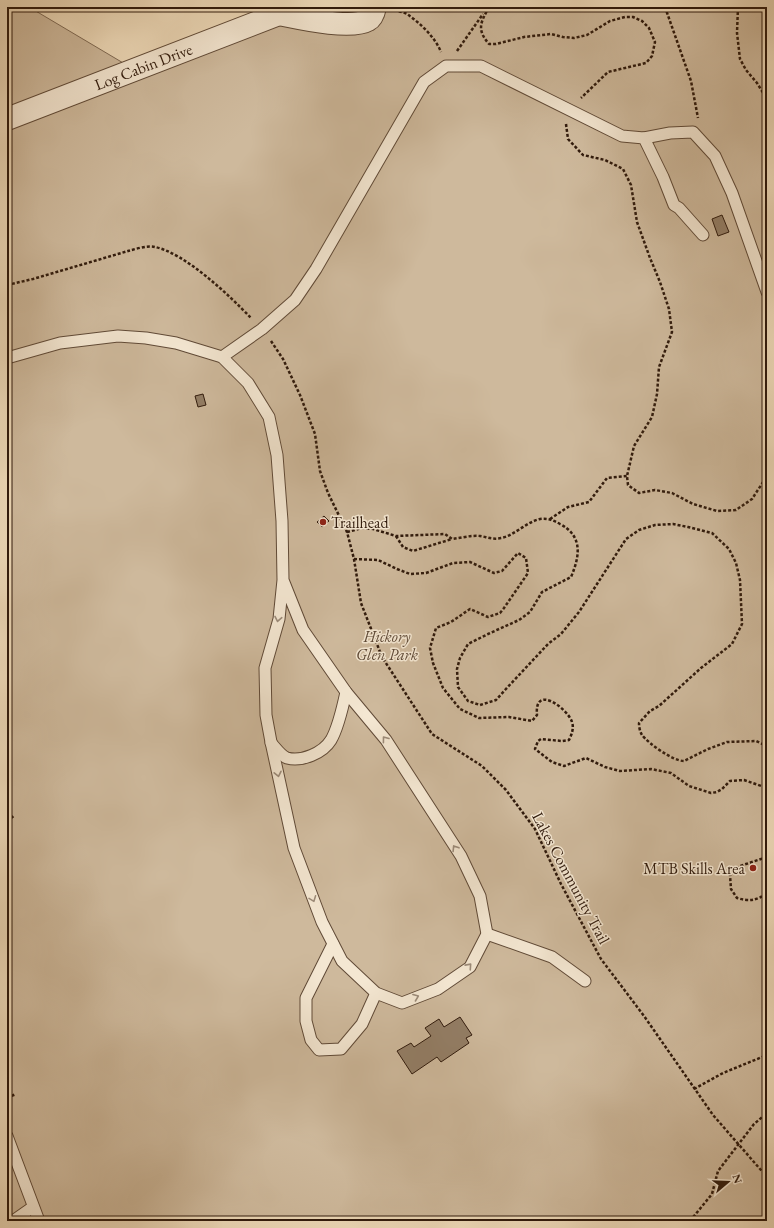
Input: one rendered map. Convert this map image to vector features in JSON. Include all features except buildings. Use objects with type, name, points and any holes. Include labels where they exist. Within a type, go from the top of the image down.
[{"type":"street","name":"Log Cabin Drive","points":[[7,119],[288,11],[340,23],[357,24],[369,20],[374,12],[383,8]]},
{"type":"lane","points":[[222,356],[262,329],[295,300],[316,269],[424,82],[446,66],[480,66],[622,136],[644,138],[670,133],[693,132],[715,156],[732,193],[767,292]]},
{"type":"lane","points":[[644,138],[663,177],[674,205],[679,208],[703,235]]},
{"type":"lane","points":[[7,358],[60,343],[118,336],[146,338],[176,343],[222,356],[248,383],[269,416],[277,455],[282,522],[283,580],[279,619],[264,668],[266,715],[294,848],[322,922],[342,962],[376,993],[402,1002],[438,989],[470,967],[487,934],[480,896],[461,856],[386,740],[346,692],[303,630],[283,580]]},
{"type":"lane","points":[[271,742],[286,757],[299,759],[314,754],[331,740],[341,715],[346,692]]},
{"type":"lane","points":[[487,934],[552,957],[585,981]]},
{"type":"lane","points":[[333,944],[306,998],[306,1022],[311,1040],[319,1050],[341,1048],[362,1024],[376,993]]},
{"type":"lane","points":[[7,1136],[39,1221]]},
{"type":"lane","points":[[12,1221],[33,1207]]},
{"type":"path","points":[[446,66],[489,7]]},
{"type":"path","points":[[489,7],[481,22],[483,38],[489,44],[551,34],[574,38],[587,36],[610,22],[625,17],[633,17],[642,21],[649,28],[655,42],[652,56],[646,63],[608,72],[571,110],[566,124],[568,139],[583,155],[605,160],[623,168],[631,185],[637,222],[660,282],[668,309],[672,332],[659,367],[657,394],[652,417],[634,446],[627,476],[628,485],[639,493],[655,490],[672,493],[693,504],[717,511],[736,510],[752,499],[767,476]]},
{"type":"path","points":[[665,7],[691,81],[699,121],[698,138]]},
{"type":"path","points":[[738,7],[737,33],[740,59],[767,99]]},
{"type":"path","points":[[383,8],[406,13],[427,31],[438,46],[446,66]]},
{"type":"path","name":"Lakes Community Trail","points":[[7,285],[33,279],[128,250],[155,247],[181,257],[213,283],[262,329],[284,359],[300,394],[315,434],[320,471],[328,493],[347,532],[354,559],[361,604],[382,657],[432,734],[482,766],[506,790],[527,818],[535,829],[561,884],[601,958],[713,1115],[737,1145],[767,1177]]},
{"type":"path","points":[[396,536],[403,547],[413,551],[452,539],[480,536],[491,539],[502,538],[538,520],[550,519],[568,507],[588,502],[607,478],[627,476]]},
{"type":"path","points":[[550,519],[569,528],[576,541],[578,552],[576,564],[571,577],[542,592],[530,612],[519,620],[468,644],[460,658],[457,669],[458,687],[468,701],[480,705],[496,700],[548,644],[561,634],[579,612],[626,540],[639,530],[655,525],[673,524],[712,533],[729,549],[736,563],[740,580],[742,624],[732,644],[696,673],[659,706],[650,711],[638,723],[641,734],[668,756],[681,761],[727,742],[756,741],[767,746]]},
{"type":"path","points":[[347,532],[362,528],[373,529],[396,536],[446,534],[452,539]]},
{"type":"path","points":[[354,559],[378,560],[410,574],[426,572],[453,563],[470,562],[494,573],[502,571],[518,553],[526,558],[528,573],[500,613],[488,617],[470,609],[451,622],[436,628],[430,648],[433,663],[443,688],[460,709],[479,718],[509,717],[532,721],[537,715],[536,707],[539,701],[549,699],[564,711],[572,721],[572,733],[569,740],[562,741],[541,739],[538,741],[535,749],[552,762],[564,766],[586,758],[605,767],[620,771],[651,769],[671,773],[689,786],[711,793],[722,790],[730,781],[744,780],[767,788]]},
{"type":"path","points":[[7,820],[16,815]]},
{"type":"path","points":[[767,858],[740,866],[730,875],[732,889],[737,898],[748,901],[767,894]]},
{"type":"path","points":[[694,1088],[722,1073],[767,1055]]},
{"type":"path","points":[[7,1098],[16,1094]]},
{"type":"path","points":[[690,1221],[712,1194],[718,1171],[754,1124],[767,1113]]},
{"type":"green space","name":"Hickory Glen Park","points":[[7,7],[29,7],[135,70],[291,7],[767,7],[767,1221],[7,1221]]},
{"type":"place","name":"Trailhead","points":[[323,522]]},
{"type":"place","name":"MTB Skills Area","points":[[753,868]]}]
